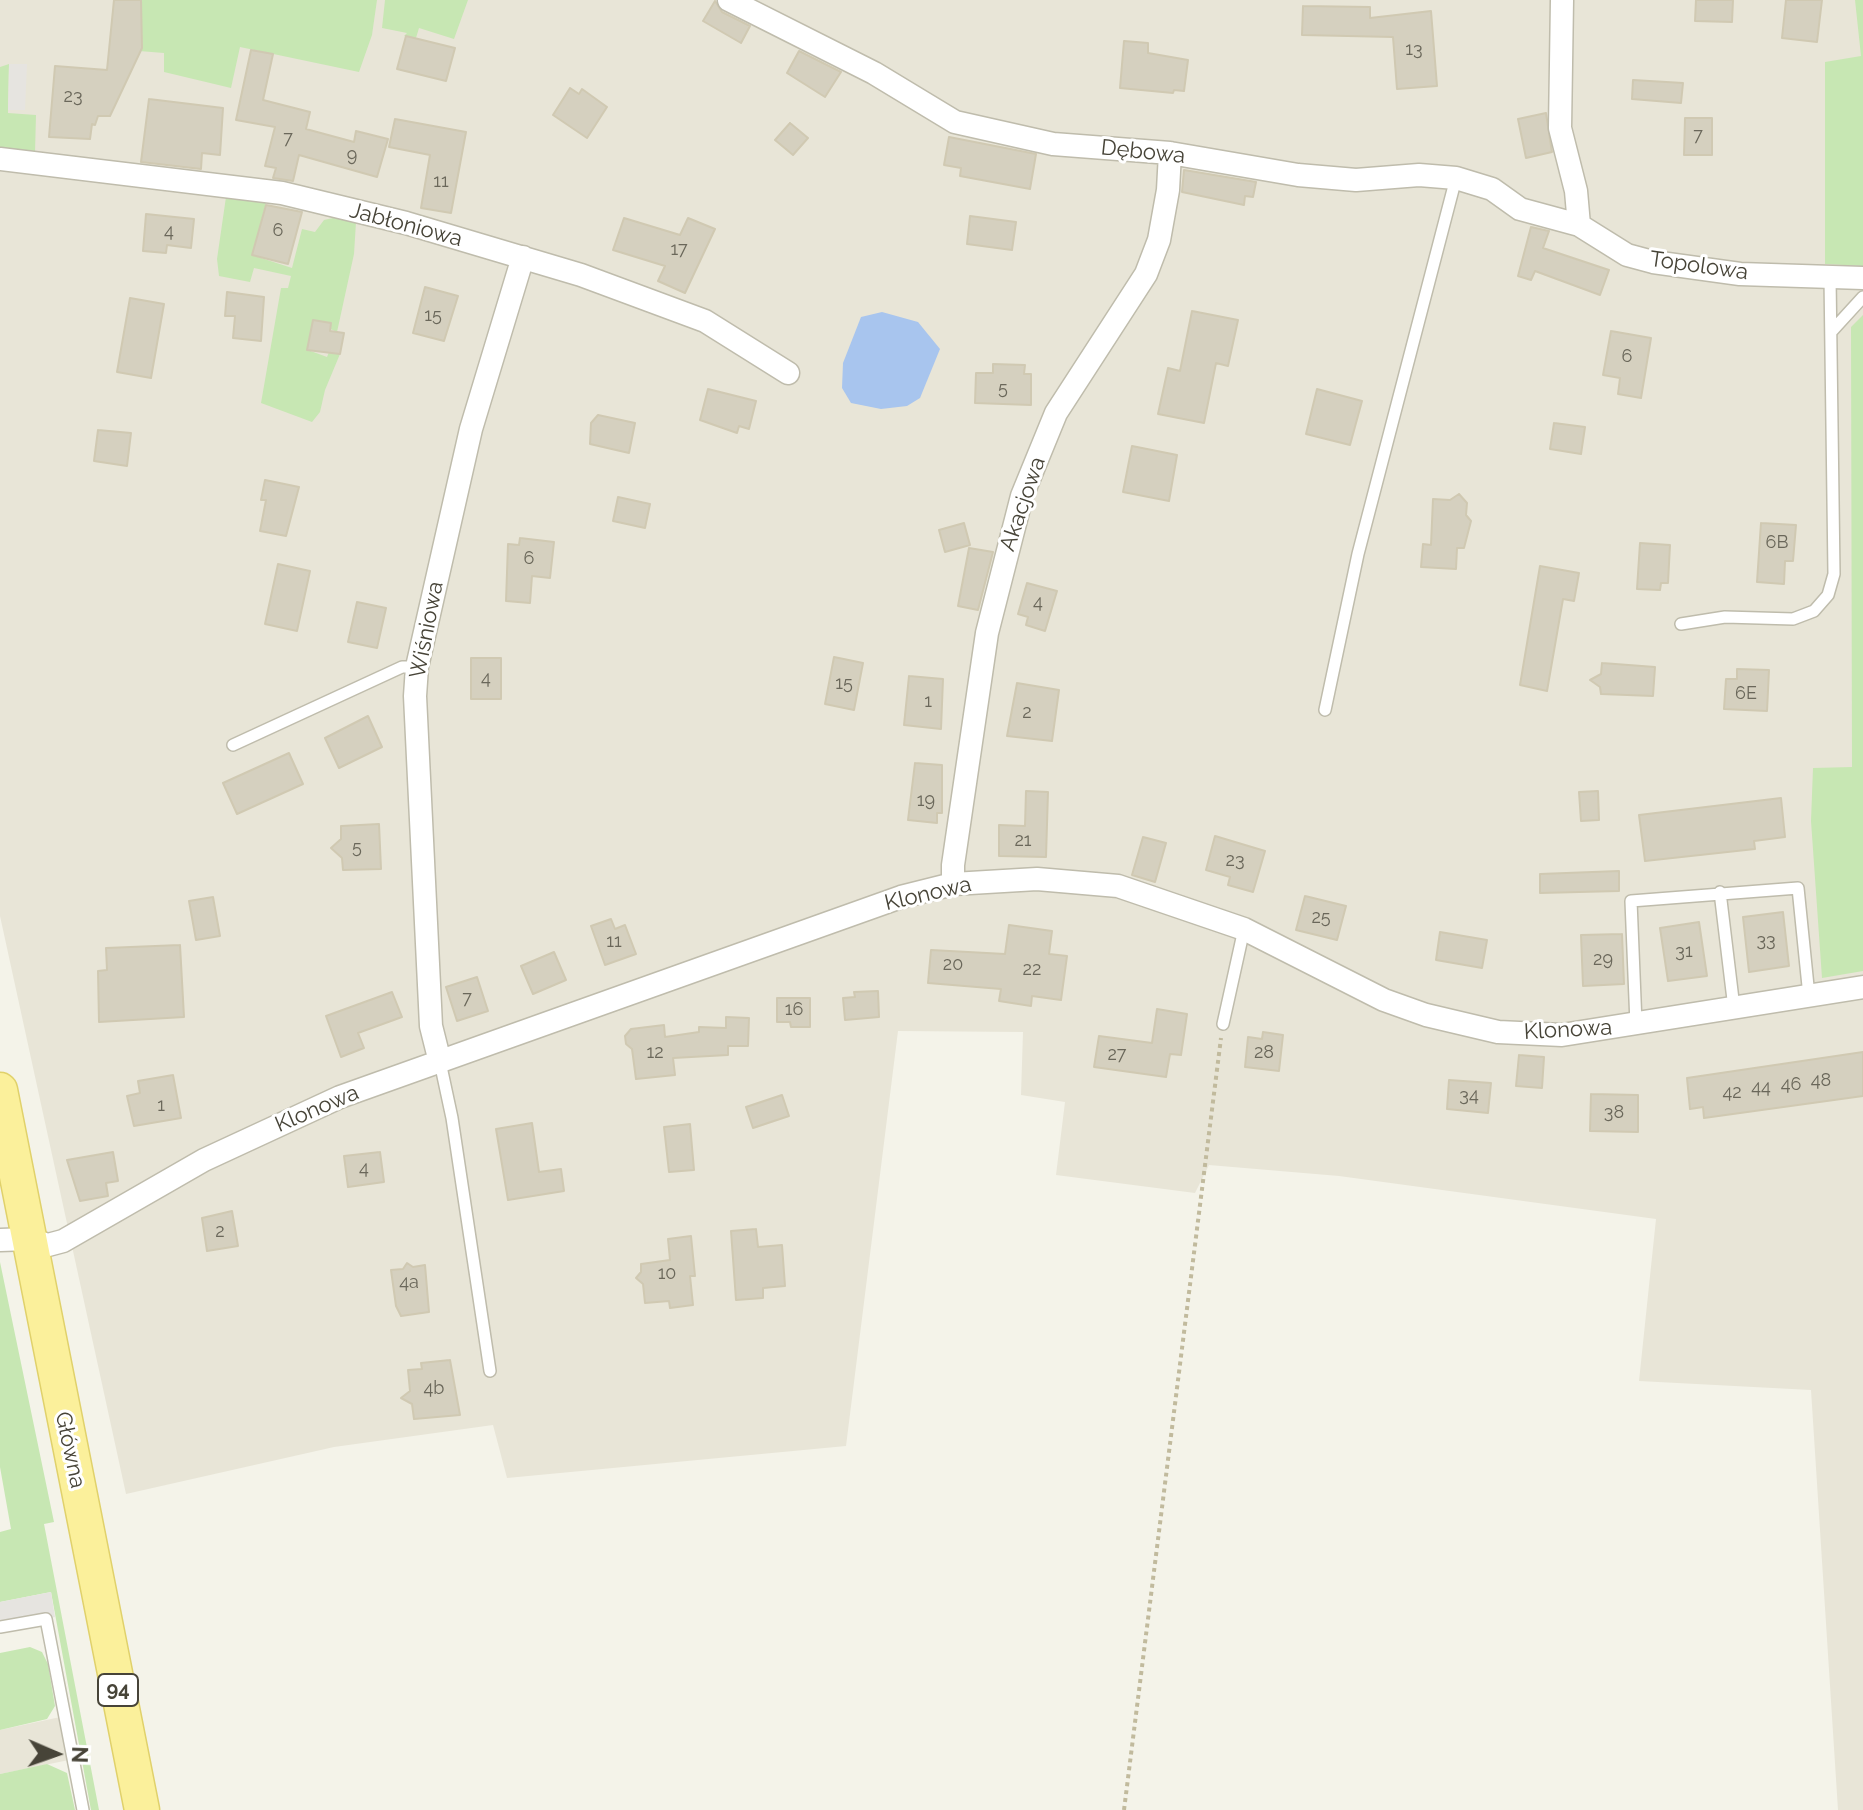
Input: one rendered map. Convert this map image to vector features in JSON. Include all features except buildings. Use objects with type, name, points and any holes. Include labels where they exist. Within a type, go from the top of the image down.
[{"type":"main road","name":"Główna","points":[[0,1090],[14,1239],[142,1810]]},
{"type":"street","name":"Dębowa","points":[[729,0],[874,73],[955,122],[1053,144],[1170,153],[1298,175],[1356,180],[1419,175],[1456,178],[1492,189],[1520,209],[1579,225]]},
{"type":"street","points":[[1562,0],[1558,49],[1560,128],[1576,191],[1579,225]]},
{"type":"street","name":"Akacjowa","points":[[953,884],[957,834],[987,633],[1022,496],[1056,413],[1146,274],[1159,240],[1168,190],[1170,153]]},
{"type":"street","name":"Jabłoniowa","points":[[0,159],[282,193],[523,257],[705,321],[788,373]]},
{"type":"street","name":"Topolowa","points":[[1579,225],[1627,255],[1685,269],[1863,278]]},
{"type":"street","name":"Wiśniowa","points":[[440,1062],[431,1026],[415,696],[417,667],[471,429],[523,257]]},
{"type":"street","name":"Klonowa","points":[[14,1239],[48,1245],[63,1241],[204,1160],[340,1097],[901,897],[953,884],[1037,879],[1118,886],[1244,929],[1358,988],[1426,1015],[1498,1032],[1534,1035],[1637,1025],[1863,987]]},
{"type":"lane","points":[[1325,710],[1358,554],[1456,178]]},
{"type":"lane","points":[[1681,624],[1725,617],[1793,619],[1814,611],[1828,595],[1834,574],[1830,277]]},
{"type":"lane","points":[[1831,332],[1863,297]]},
{"type":"lane","points":[[233,745],[402,667],[417,667]]},
{"type":"lane","points":[[1637,1025],[1631,901],[1798,888],[1809,996]]},
{"type":"lane","points":[[1720,892],[1734,1008]]},
{"type":"lane","points":[[1223,1024],[1244,929]]},
{"type":"lane","points":[[440,1062],[452,1118],[490,1371]]},
{"type":"lane","points":[[0,1627],[46,1619],[83,1810]]},
{"type":"path","points":[[1124,1810],[1199,1221],[1208,1115],[1223,1024]]},
{"type":"shaded area","points":[[0,0],[1863,0],[1863,1810],[1838,1810],[1811,1390],[1639,1381],[1656,1219],[1339,1176],[1209,1165],[1195,1193],[1056,1175],[1065,1102],[1021,1095],[1023,1032],[898,1031],[846,1446],[507,1478],[493,1425],[334,1447],[126,1494],[0,916]]},
{"type":"shaded area","points":[[9,64],[27,64],[25,110],[8,110]]},
{"type":"shaded area","points":[[51,1592],[55,1617],[0,1627],[0,1602]]},
{"type":"shaded area","points":[[65,1716],[74,1759],[0,1774],[0,1730]]},
{"type":"green space","points":[[141,0],[377,0],[372,35],[359,72],[240,47],[231,88],[164,72],[164,53],[139,51]]},
{"type":"green space","points":[[385,0],[468,0],[454,39],[419,28],[416,38],[382,28]]},
{"type":"green space","points":[[1855,0],[1863,0],[1863,266],[1825,264],[1825,62],[1861,56]]},
{"type":"green space","points":[[9,64],[8,113],[36,115],[35,153],[0,150],[0,67]]},
{"type":"green space","points":[[226,197],[267,199],[252,255],[292,268],[302,229],[315,232],[324,220],[333,218],[356,222],[354,254],[337,332],[313,321],[308,350],[327,357],[329,352],[340,354],[325,390],[320,412],[312,422],[261,403],[281,288],[288,288],[291,276],[254,268],[250,282],[219,276],[217,259]]},
{"type":"green space","points":[[1863,315],[1863,971],[1822,978],[1811,821],[1813,768],[1852,767],[1851,327]]},
{"type":"green space","points":[[0,1262],[54,1522],[44,1524],[99,1810],[91,1810],[51,1592],[0,1602],[0,1532],[11,1529],[0,1467]]},
{"type":"green space","points":[[30,1647],[42,1652],[48,1664],[55,1706],[47,1719],[0,1730],[0,1653]]},
{"type":"green space","points":[[47,1764],[67,1773],[75,1810],[0,1810],[0,1774]]},
{"type":"water","points":[[882,312],[918,322],[940,349],[920,398],[907,406],[881,409],[851,403],[842,388],[843,363],[861,317]]}]
